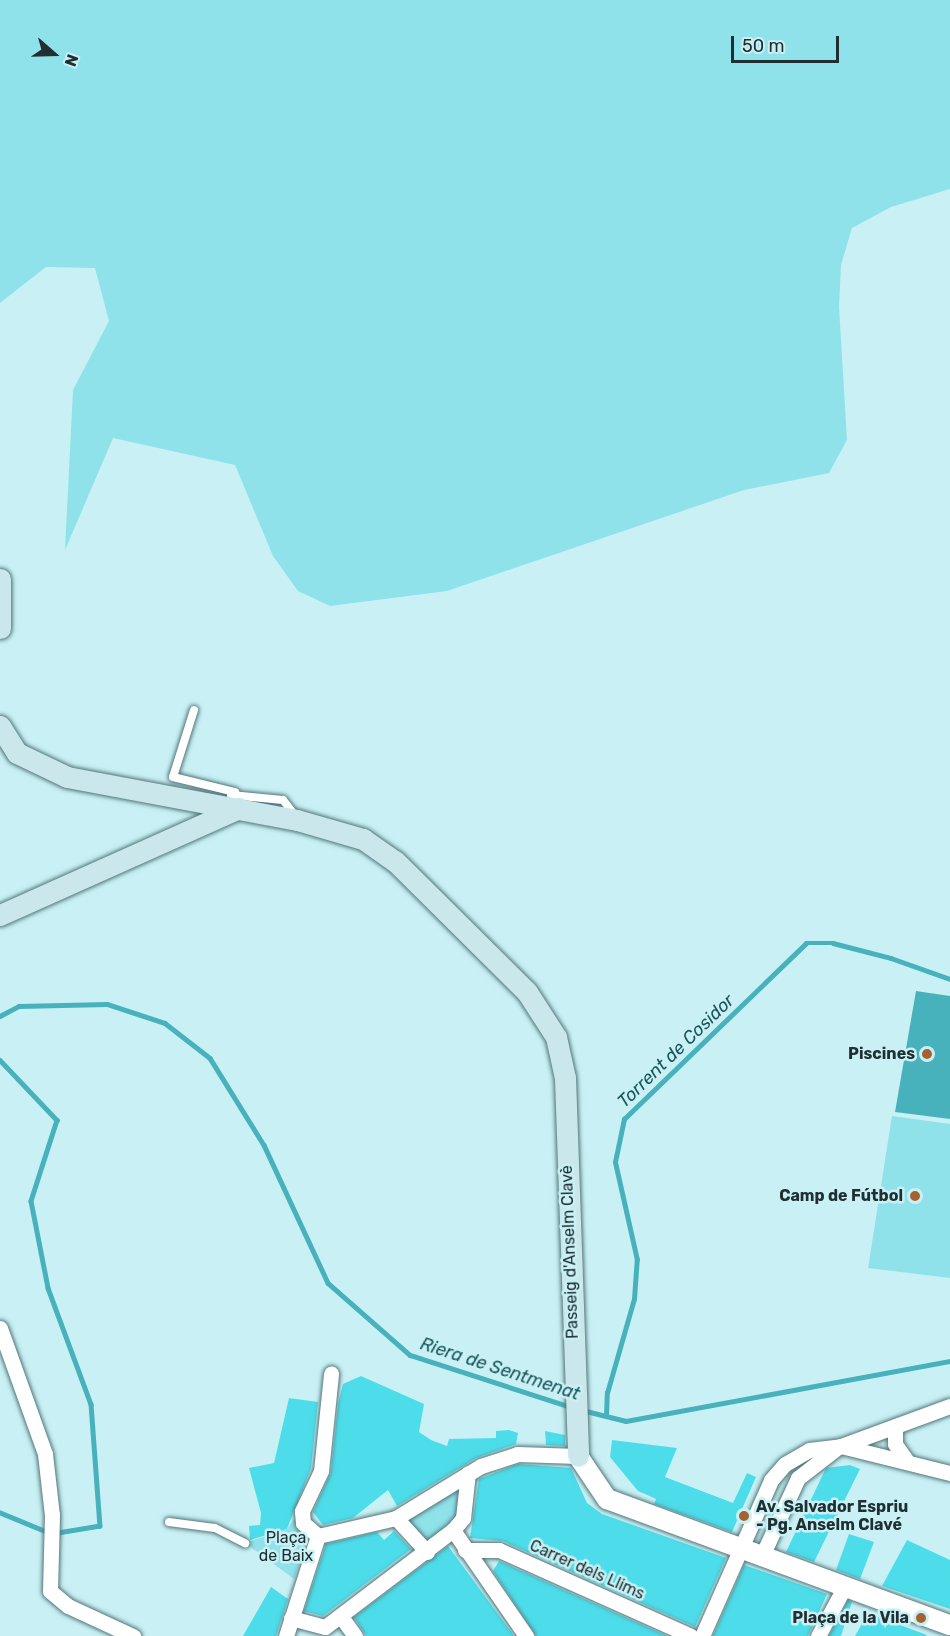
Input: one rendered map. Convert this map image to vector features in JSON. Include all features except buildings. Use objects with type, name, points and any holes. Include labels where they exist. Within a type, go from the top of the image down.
[{"type":"main road","points":[[0,579],[0,628]]},
{"type":"main road","name":"Passeig d'Anselm Clavè","points":[[0,726],[17,753],[35,766],[68,777],[232,802],[363,839],[395,861],[546,1017],[565,1078],[578,1456]]},
{"type":"main road","points":[[0,915],[232,802]]},
{"type":"street","points":[[0,1328],[5,1355],[45,1454],[52,1515],[50,1592],[68,1606],[133,1636]]},
{"type":"street","points":[[286,1636],[318,1536],[303,1511],[321,1471],[331,1374]]},
{"type":"street","points":[[702,1636],[742,1551],[771,1480],[784,1464],[809,1450],[841,1446],[950,1406]]},
{"type":"street","points":[[895,1428],[895,1444],[906,1460]]},
{"type":"street","points":[[761,1558],[798,1478],[841,1446],[906,1460],[950,1473]]},
{"type":"street","points":[[318,1536],[396,1518],[468,1473],[517,1454],[578,1456],[607,1499],[761,1558],[950,1624]]},
{"type":"street","points":[[784,1464],[798,1478]]},
{"type":"street","points":[[291,1618],[325,1628],[427,1552],[453,1530],[463,1518],[468,1473]]},
{"type":"street","points":[[396,1518],[427,1552]]},
{"type":"street","points":[[453,1530],[526,1636]]},
{"type":"street","name":"Carrer dels Llims","points":[[465,1550],[498,1550],[691,1636]]},
{"type":"street","points":[[818,1636],[844,1588]]},
{"type":"street","points":[[342,1617],[355,1636]]},
{"type":"lane","points":[[194,710],[173,777],[232,802]]},
{"type":"lane","points":[[169,1522],[215,1528],[245,1543]]},
{"type":"green space","points":[[0,0],[950,0],[950,189],[891,207],[852,228],[841,265],[839,307],[847,440],[829,473],[744,490],[447,591],[330,606],[298,591],[273,556],[235,465],[113,438],[65,550],[73,390],[109,321],[95,268],[46,267],[0,303]]},
{"type":"green space","name":"Camp de Fútbol","points":[[892,1116],[950,1124],[950,1278],[868,1268]]},
{"type":"green space","points":[[463,1484],[460,1516],[426,1546],[403,1520]]},
{"type":"green space","name":"Plaça de Baix","points":[[294,1519],[308,1538],[294,1579],[245,1543],[287,1529]]},
{"type":"shaded area","name":"Piscines","points":[[916,991],[950,996],[950,1119],[895,1112]]},
{"type":"waterway","name":"Torrent de Cosidor","points":[[606,1416],[607,1393],[634,1299],[637,1260],[615,1162],[624,1119],[806,943],[833,943],[891,958],[950,979]]},
{"type":"waterway","name":"Riera de Sentmenat","points":[[0,1016],[19,1006],[107,1004],[165,1023],[210,1058],[264,1145],[328,1283],[410,1355],[571,1407]]},
{"type":"waterway","name":"Riera de Sentmenat","points":[[0,1060],[57,1120],[31,1201],[48,1288],[91,1404],[100,1526],[51,1534],[0,1513]]},
{"type":"waterway","name":"Riera de Sentmenat","points":[[582,1410],[626,1421],[950,1361]]},
{"type":"place","name":"Piscines","points":[[927,1054]]},
{"type":"place","name":"Camp de Fútbol","points":[[915,1196]]},
{"type":"place","name":"Av. Salvador Espriu - Pg. Anselm Clavé","points":[[744,1516]]},
{"type":"place","name":"Plaça de la Vila","points":[[921,1618]]}]
